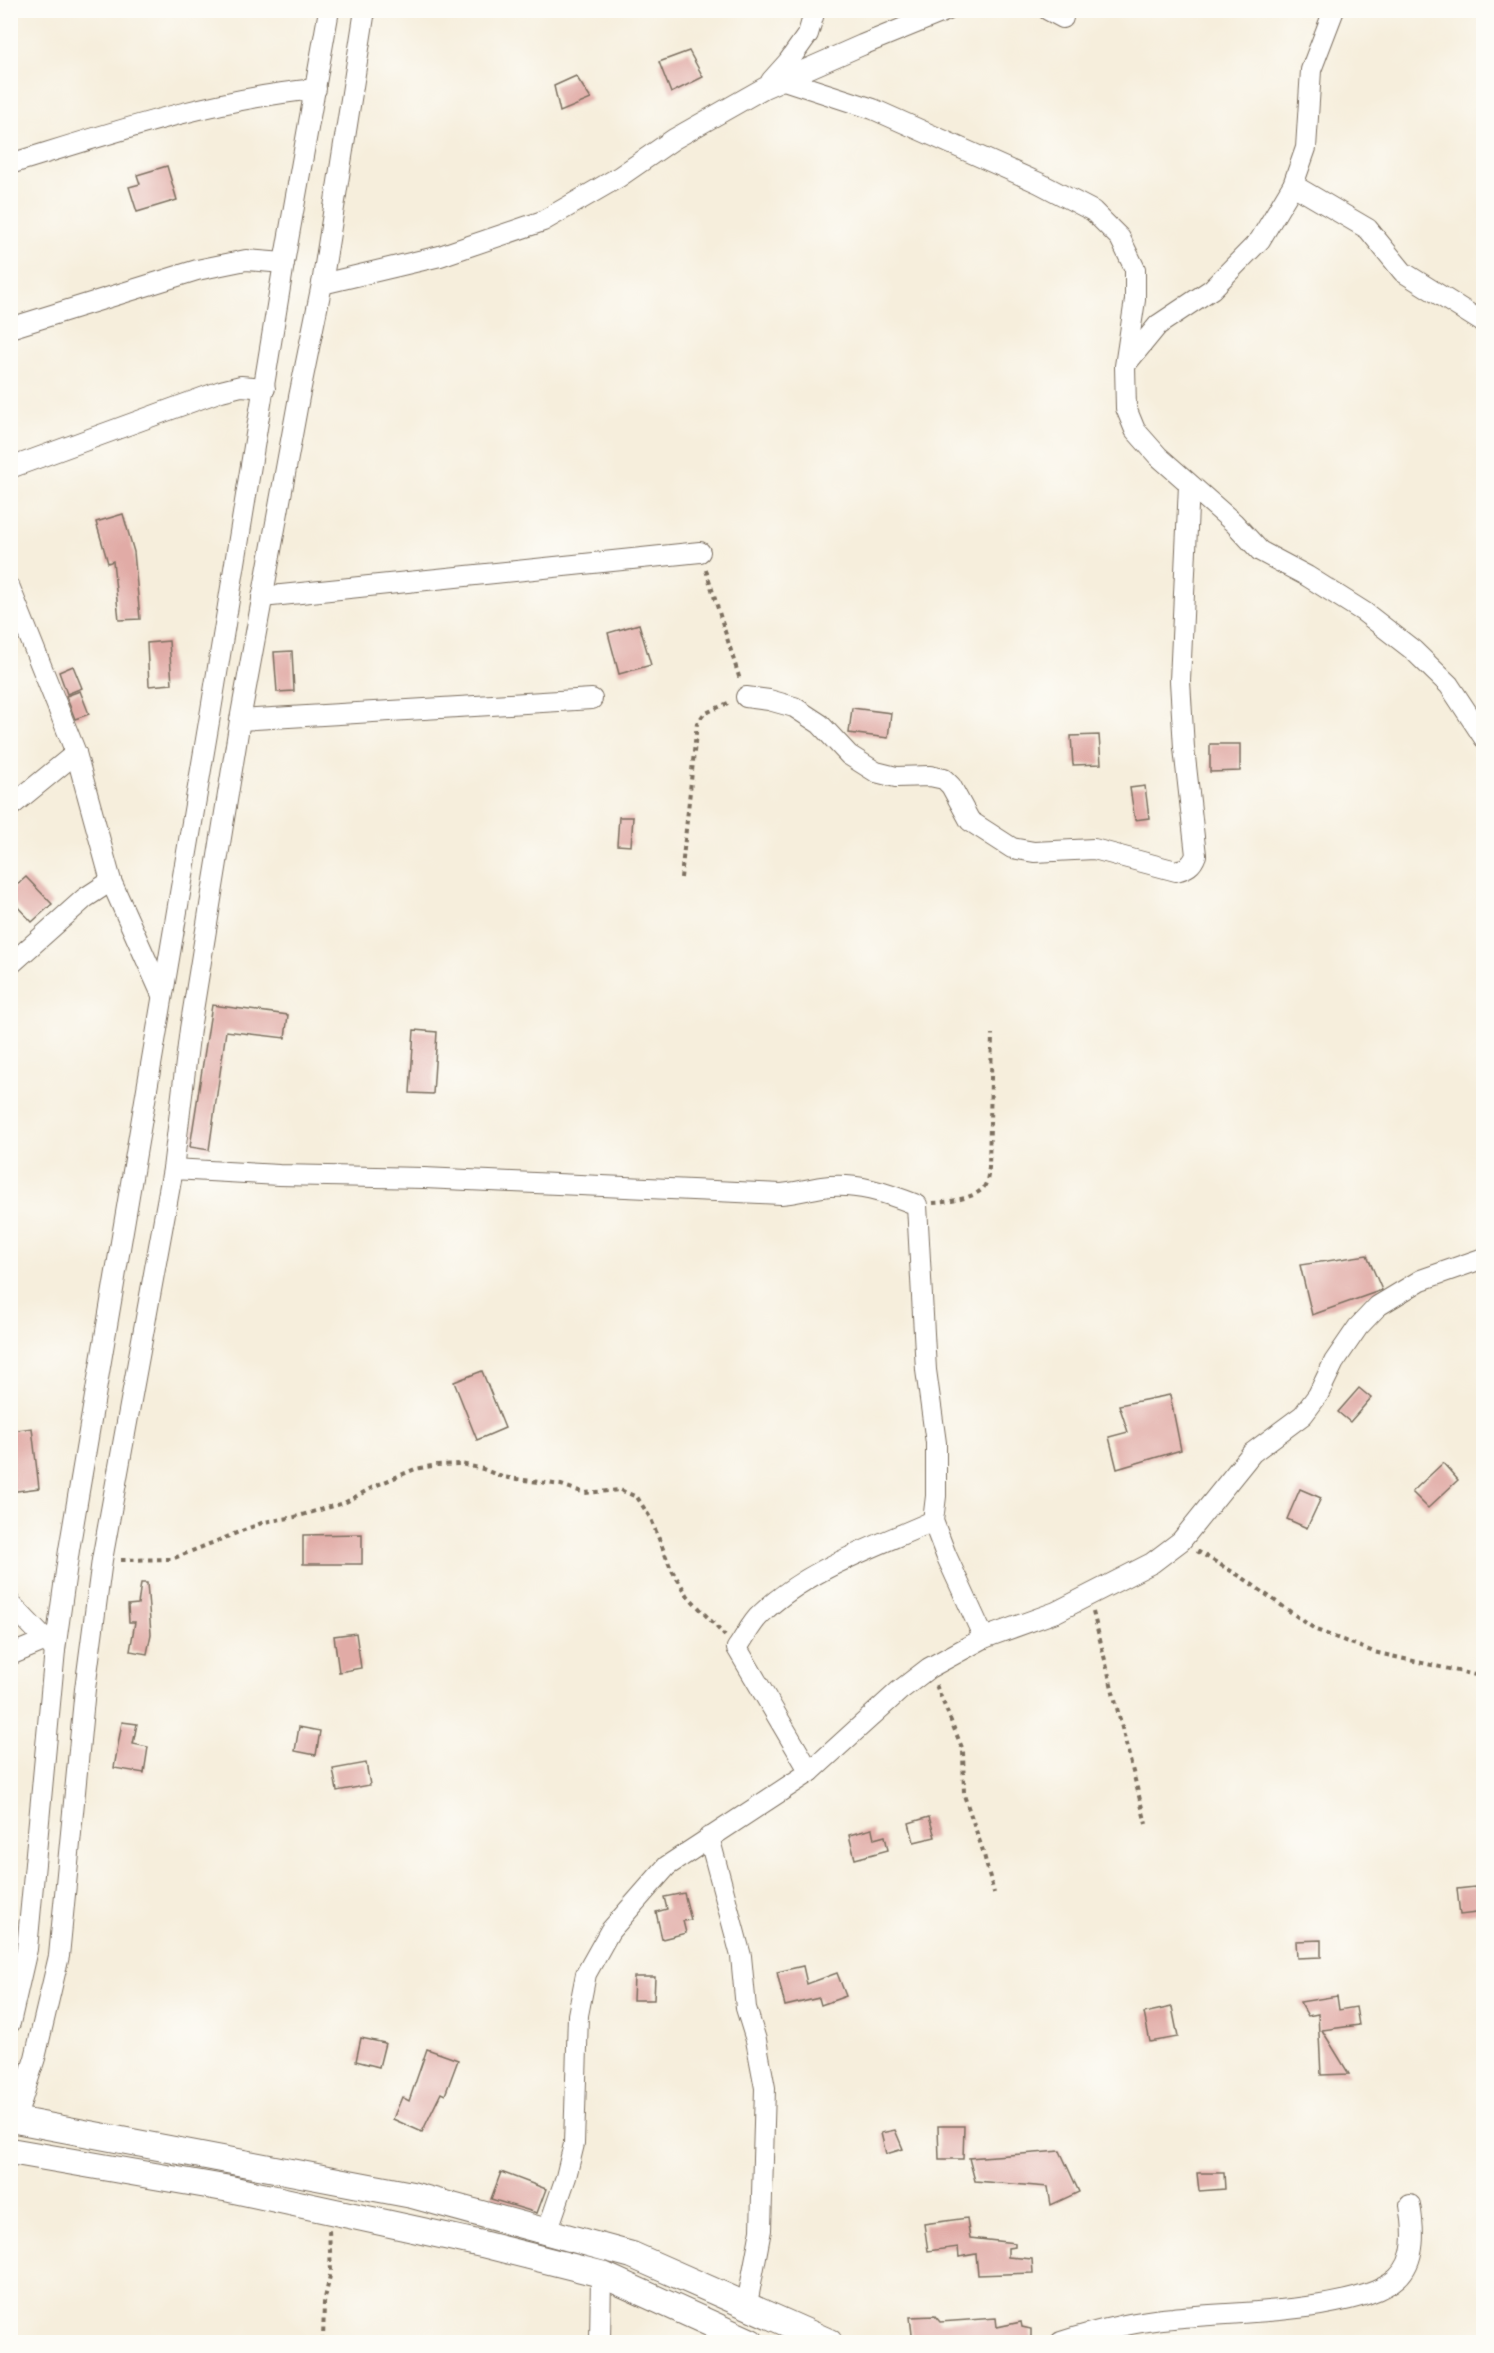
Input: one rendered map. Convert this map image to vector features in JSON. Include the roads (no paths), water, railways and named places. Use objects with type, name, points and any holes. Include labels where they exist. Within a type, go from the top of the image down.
[{"type":"main road","points":[[12,2124],[412,2195],[632,2255],[747,2304],[829,2343]]},
{"type":"main road","points":[[10,2151],[230,2189],[482,2244],[602,2274],[751,2343]]},
{"type":"street","points":[[10,2023],[27,1949],[51,1645],[69,1550],[265,388],[284,263],[329,10]]},
{"type":"street","points":[[12,2124],[35,2058],[58,1956],[85,1689],[102,1560],[173,1169],[190,1029],[240,720],[322,284],[365,10]]},
{"type":"street","points":[[764,88],[788,62],[808,34],[815,10]]},
{"type":"street","points":[[322,284],[440,256],[543,221],[619,177],[674,139],[764,88],[948,10]]},
{"type":"street","points":[[1125,366],[1158,325],[1212,290],[1260,240],[1293,185],[1306,148],[1311,70],[1334,10]]},
{"type":"street","points":[[784,80],[873,109],[1039,183],[1093,211],[1120,238],[1135,269],[1135,300],[1125,366],[1126,408],[1135,430],[1158,456],[1234,523],[1260,551],[1307,576],[1364,612],[1413,650],[1449,685],[1484,738]]},
{"type":"street","points":[[10,164],[193,110],[273,93],[316,89]]},
{"type":"street","points":[[1293,185],[1368,229],[1403,272],[1484,323]]},
{"type":"street","points":[[10,328],[197,270],[246,260],[284,263]]},
{"type":"street","points":[[10,468],[221,391],[241,386],[265,388]]},
{"type":"street","points":[[746,697],[794,707],[820,724],[849,755],[876,772],[896,777],[930,776],[944,779],[951,786],[970,821],[1012,848],[1034,852],[1094,849],[1176,871],[1185,869],[1192,865],[1196,855],[1184,748],[1180,681],[1189,485]]},
{"type":"street","points":[[262,597],[700,552]]},
{"type":"street","points":[[10,588],[76,753],[111,881],[162,995]]},
{"type":"street","points":[[240,720],[592,699]]},
{"type":"street","points":[[10,807],[76,753]]},
{"type":"street","points":[[10,965],[85,898],[111,881]]},
{"type":"street","points":[[173,1169],[781,1194],[824,1187],[853,1186],[891,1194],[917,1204],[926,1370],[936,1443],[933,1521],[984,1638]]},
{"type":"street","points":[[547,2232],[566,2177],[574,2144],[578,2015],[586,1974],[610,1931],[667,1866],[810,1772],[899,1691],[929,1668],[984,1638],[1056,1612],[1152,1563],[1181,1541],[1252,1453],[1303,1415],[1318,1395],[1334,1362],[1358,1327],[1378,1306],[1421,1280],[1484,1258]]},
{"type":"street","points":[[810,1772],[737,1648],[759,1616],[786,1592],[844,1560],[933,1521]]},
{"type":"street","points":[[10,1603],[51,1645]]},
{"type":"street","points":[[10,1655],[51,1645]]},
{"type":"street","points":[[709,1837],[741,1956],[746,2008],[756,2040],[765,2088],[761,2230],[747,2304]]},
{"type":"street","points":[[1061,2343],[1082,2335],[1170,2318],[1315,2306],[1374,2293],[1398,2277],[1410,2256],[1414,2230],[1410,2205]]},
{"type":"street","points":[[600,2343],[602,2274]]}]
